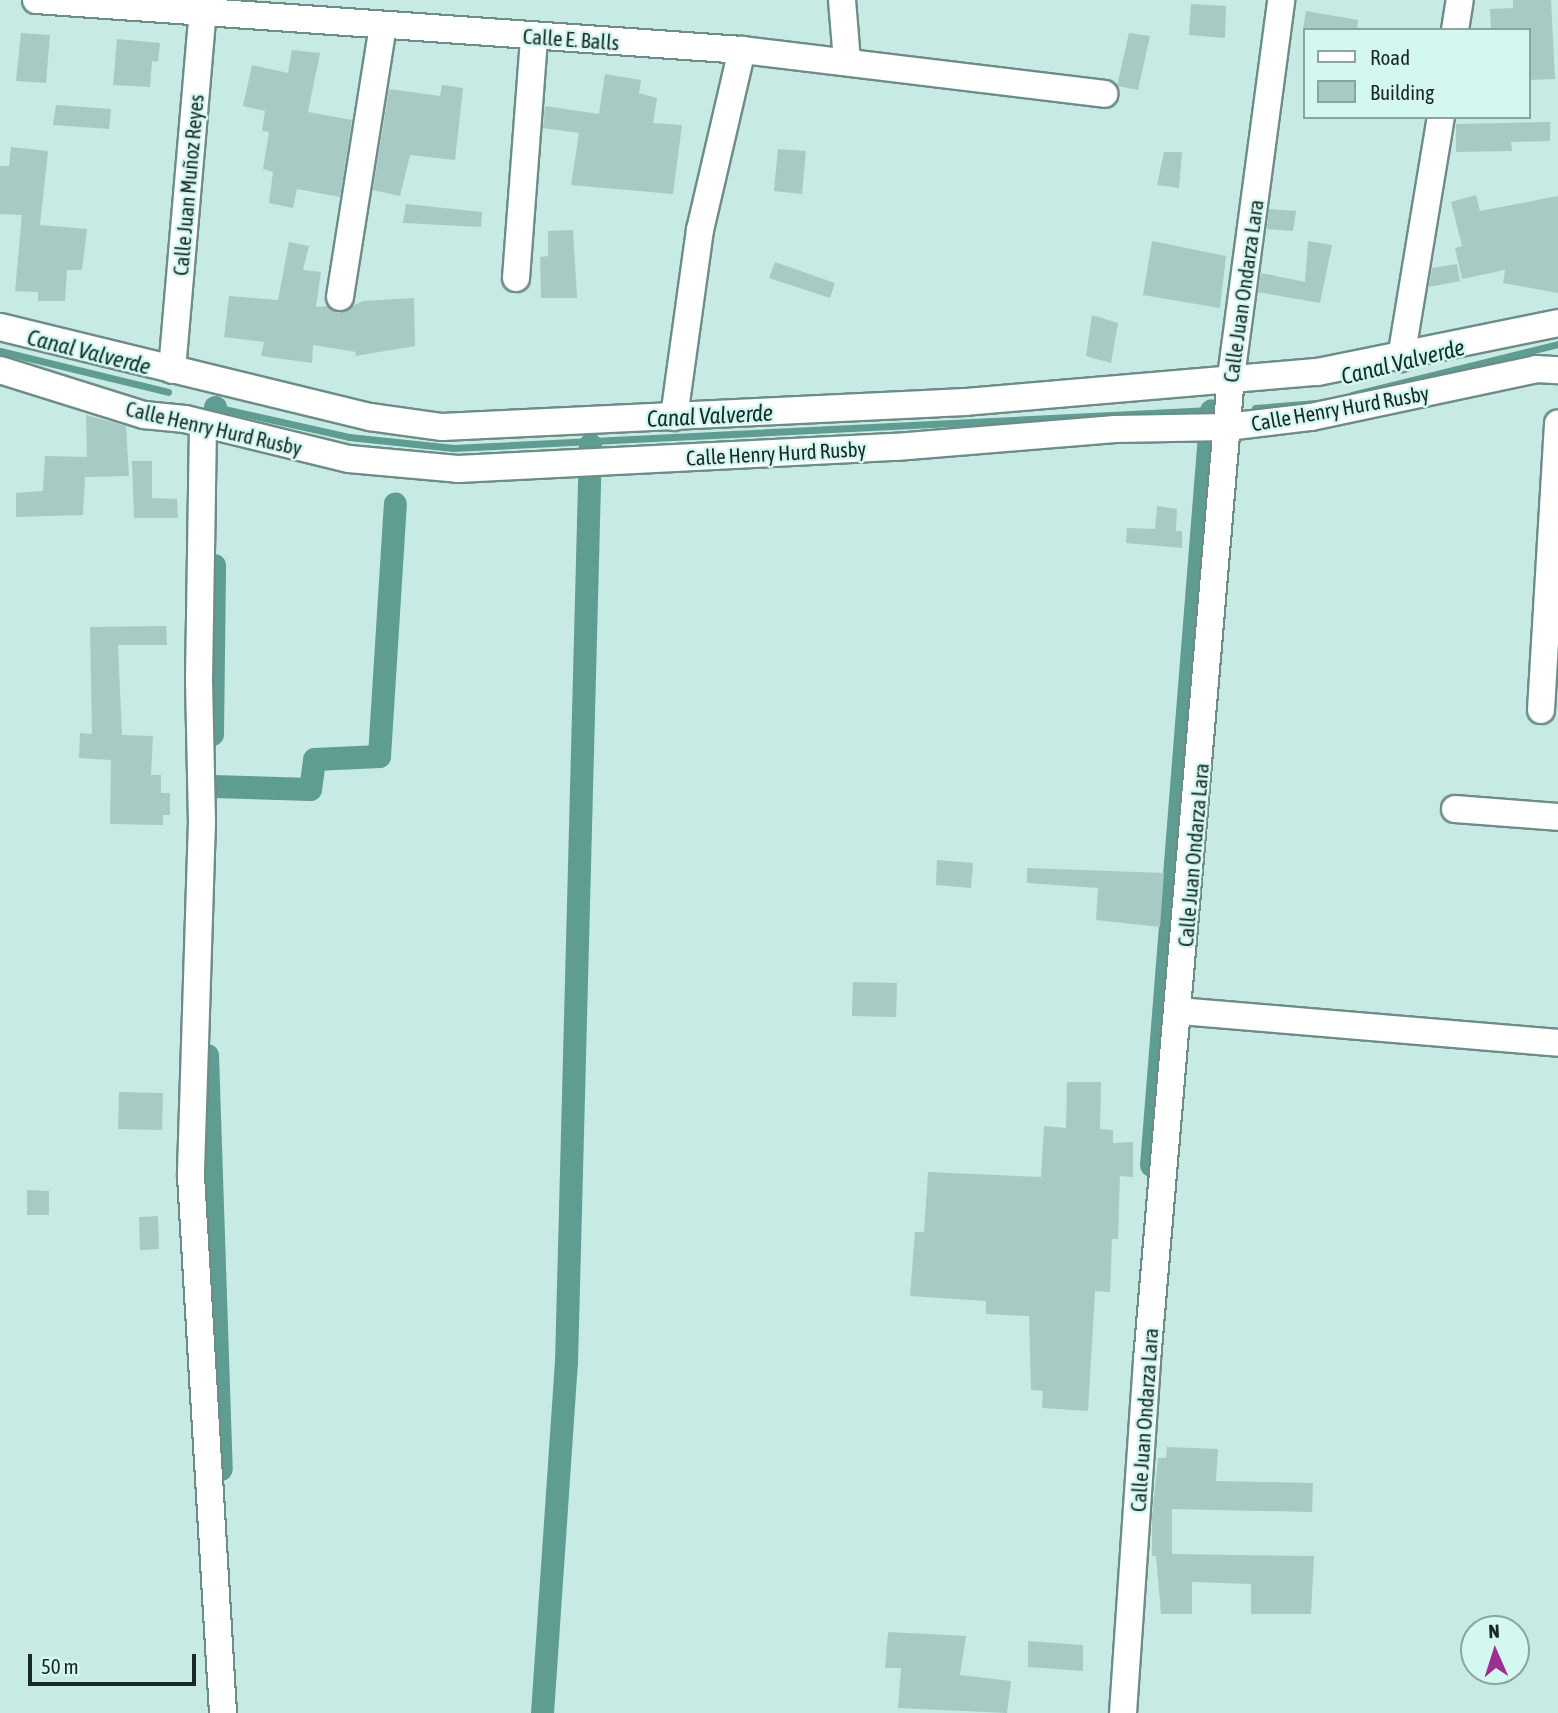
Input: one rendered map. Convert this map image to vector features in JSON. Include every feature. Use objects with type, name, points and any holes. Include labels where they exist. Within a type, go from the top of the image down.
[{"type":"street","name":"Calle E. Balls","points":[[36,0],[203,5],[383,25],[742,50],[1104,94]]},
{"type":"street","points":[[842,0],[847,61]]},
{"type":"street","name":"Calle Juan Ondarza Lara","points":[[1123,1713],[1147,1360],[1179,1011],[1231,377],[1281,0]]},
{"type":"street","points":[[1455,28],[1460,0]]},
{"type":"street","name":"Calle Juan Muñoz Reyes","points":[[203,5],[183,373],[194,422],[202,821],[191,1176],[223,1713]]},
{"type":"street","points":[[340,297],[383,25]]},
{"type":"street","points":[[516,278],[534,37]]},
{"type":"street","points":[[674,417],[700,230],[742,50]]},
{"type":"street","points":[[1401,358],[1441,119]]},
{"type":"street","name":"Calle Henry Hurd Rusby","points":[[0,327],[370,417],[442,427],[965,402],[1231,377],[1318,372],[1401,358],[1558,323]]},
{"type":"street","name":"Calle Henry Hurd Rusby","points":[[0,370],[144,415],[194,422],[349,459],[458,468],[896,447],[1115,429],[1227,427],[1311,418],[1536,369],[1558,370]]},
{"type":"street","points":[[1541,710],[1558,424]]},
{"type":"street","points":[[1455,809],[1558,817]]},
{"type":"street","points":[[1179,1011],[1558,1043]]},
{"type":"building","points":[[1513,0],[1551,0],[1555,79],[1530,80],[1530,28],[1491,28],[1490,9],[1513,8]]},
{"type":"building","points":[[1191,4],[1226,6],[1225,38],[1189,35]]},
{"type":"building","points":[[1306,11],[1358,20],[1357,28],[1303,28]]},
{"type":"building","points":[[21,33],[50,35],[46,83],[16,81]]},
{"type":"building","points":[[1129,33],[1150,36],[1138,90],[1117,86]]},
{"type":"building","points":[[117,39],[160,43],[158,62],[152,61],[150,87],[113,85]]},
{"type":"building","points":[[292,50],[320,53],[308,112],[352,120],[340,197],[297,189],[293,208],[269,203],[273,172],[263,169],[269,132],[262,131],[265,111],[243,106],[252,65],[288,73]]},
{"type":"building","points":[[605,74],[641,80],[639,93],[657,98],[653,123],[682,125],[673,194],[571,185],[579,133],[543,128],[545,106],[599,114]]},
{"type":"building","points":[[442,85],[463,88],[455,160],[410,155],[400,196],[373,190],[389,89],[440,96]]},
{"type":"building","points":[[56,105],[111,109],[109,129],[53,125]]},
{"type":"building","points":[[1550,122],[1550,141],[1511,142],[1512,151],[1456,152],[1456,124]]},
{"type":"building","points":[[11,147],[48,151],[40,225],[87,229],[82,270],[67,270],[65,301],[38,301],[38,292],[15,291],[22,215],[0,214],[0,166],[9,166]]},
{"type":"building","points":[[778,149],[806,151],[802,194],[774,191]]},
{"type":"building","points":[[1164,152],[1182,152],[1179,188],[1157,185]]},
{"type":"building","points":[[1476,195],[1480,211],[1558,196],[1558,293],[1503,283],[1505,270],[1462,279],[1455,248],[1462,246],[1451,202]]},
{"type":"building","points":[[406,204],[482,212],[481,227],[403,223]]},
{"type":"building","points":[[1269,209],[1296,211],[1293,231],[1267,229]]},
{"type":"building","points":[[573,230],[577,298],[541,298],[540,257],[548,256],[548,231]]},
{"type":"building","points":[[1152,241],[1226,256],[1220,308],[1143,295]]},
{"type":"building","points":[[1308,241],[1332,245],[1320,303],[1258,292],[1261,273],[1305,282]]},
{"type":"building","points":[[289,242],[309,246],[303,270],[321,272],[316,307],[328,306],[338,313],[363,301],[414,298],[415,346],[355,356],[356,352],[313,345],[312,363],[261,356],[264,342],[224,337],[229,296],[278,300]]},
{"type":"building","points":[[775,262],[835,283],[830,298],[769,278]]},
{"type":"building","points":[[1457,264],[1460,281],[1429,287],[1432,268]]},
{"type":"building","points":[[1092,315],[1118,323],[1111,363],[1086,356]]},
{"type":"building","points":[[86,415],[126,426],[129,476],[85,477],[83,515],[16,517],[16,493],[43,491],[45,456],[87,457]]},
{"type":"building","points":[[132,461],[152,461],[152,498],[177,499],[178,518],[134,518]]},
{"type":"building","points":[[1157,506],[1177,509],[1176,531],[1182,531],[1182,548],[1126,543],[1127,528],[1155,529]]},
{"type":"building","points":[[166,626],[167,645],[118,645],[122,735],[153,736],[151,775],[161,775],[161,793],[170,793],[170,815],[163,815],[163,825],[110,824],[111,760],[79,758],[80,733],[92,734],[90,627]]},
{"type":"building","points":[[937,860],[973,863],[971,888],[936,885]]},
{"type":"building","points":[[1027,868],[1164,873],[1160,927],[1096,920],[1098,888],[1027,883]]},
{"type":"building","points":[[853,982],[897,983],[896,1017],[852,1016]]},
{"type":"building","points":[[1067,1082],[1101,1082],[1100,1129],[1113,1130],[1113,1143],[1133,1142],[1133,1177],[1120,1176],[1118,1239],[1112,1239],[1110,1292],[1095,1291],[1088,1411],[1042,1408],[1043,1391],[1031,1390],[1029,1316],[986,1314],[986,1301],[910,1296],[915,1232],[924,1232],[928,1172],[1041,1177],[1044,1126],[1066,1128]]},
{"type":"building","points":[[119,1092],[163,1093],[162,1130],[118,1129]]},
{"type":"building","points":[[27,1190],[49,1191],[49,1215],[27,1215]]},
{"type":"building","points":[[158,1216],[159,1249],[140,1250],[139,1217]]},
{"type":"building","points":[[1167,1447],[1218,1449],[1216,1481],[1313,1483],[1312,1512],[1172,1509],[1172,1554],[1314,1556],[1311,1614],[1251,1614],[1251,1584],[1192,1582],[1192,1614],[1161,1614],[1156,1556],[1152,1556],[1152,1516],[1158,1458],[1166,1458]]},
{"type":"building","points":[[888,1632],[966,1636],[960,1675],[1011,1681],[1007,1713],[898,1708],[901,1668],[885,1668]]},
{"type":"building","points":[[1028,1641],[1083,1645],[1083,1671],[1028,1667]]},
{"type":"waterway","name":"Canal Valverde","points":[[1352,395],[1558,344]]},
{"type":"waterway","name":"Canal Valverde","points":[[0,351],[168,392]]},
{"type":"waterway","name":"Canal Valverde","points":[[1255,408],[1316,403]]},
{"type":"waterway","name":"Canal Valverde","points":[[215,407],[349,437],[453,448],[1211,410]]},
{"type":"waterway","name":"Canal Valverde","points":[[215,407],[215,415]]},
{"type":"waterway","points":[[1151,1165],[1211,410]]},
{"type":"waterway","points":[[542,1713],[566,1362],[590,444]]},
{"type":"waterway","points":[[212,786],[310,789],[314,759],[379,756],[395,504]]},
{"type":"waterway","points":[[212,734],[214,565]]},
{"type":"waterway","points":[[207,1055],[221,1469]]}]
